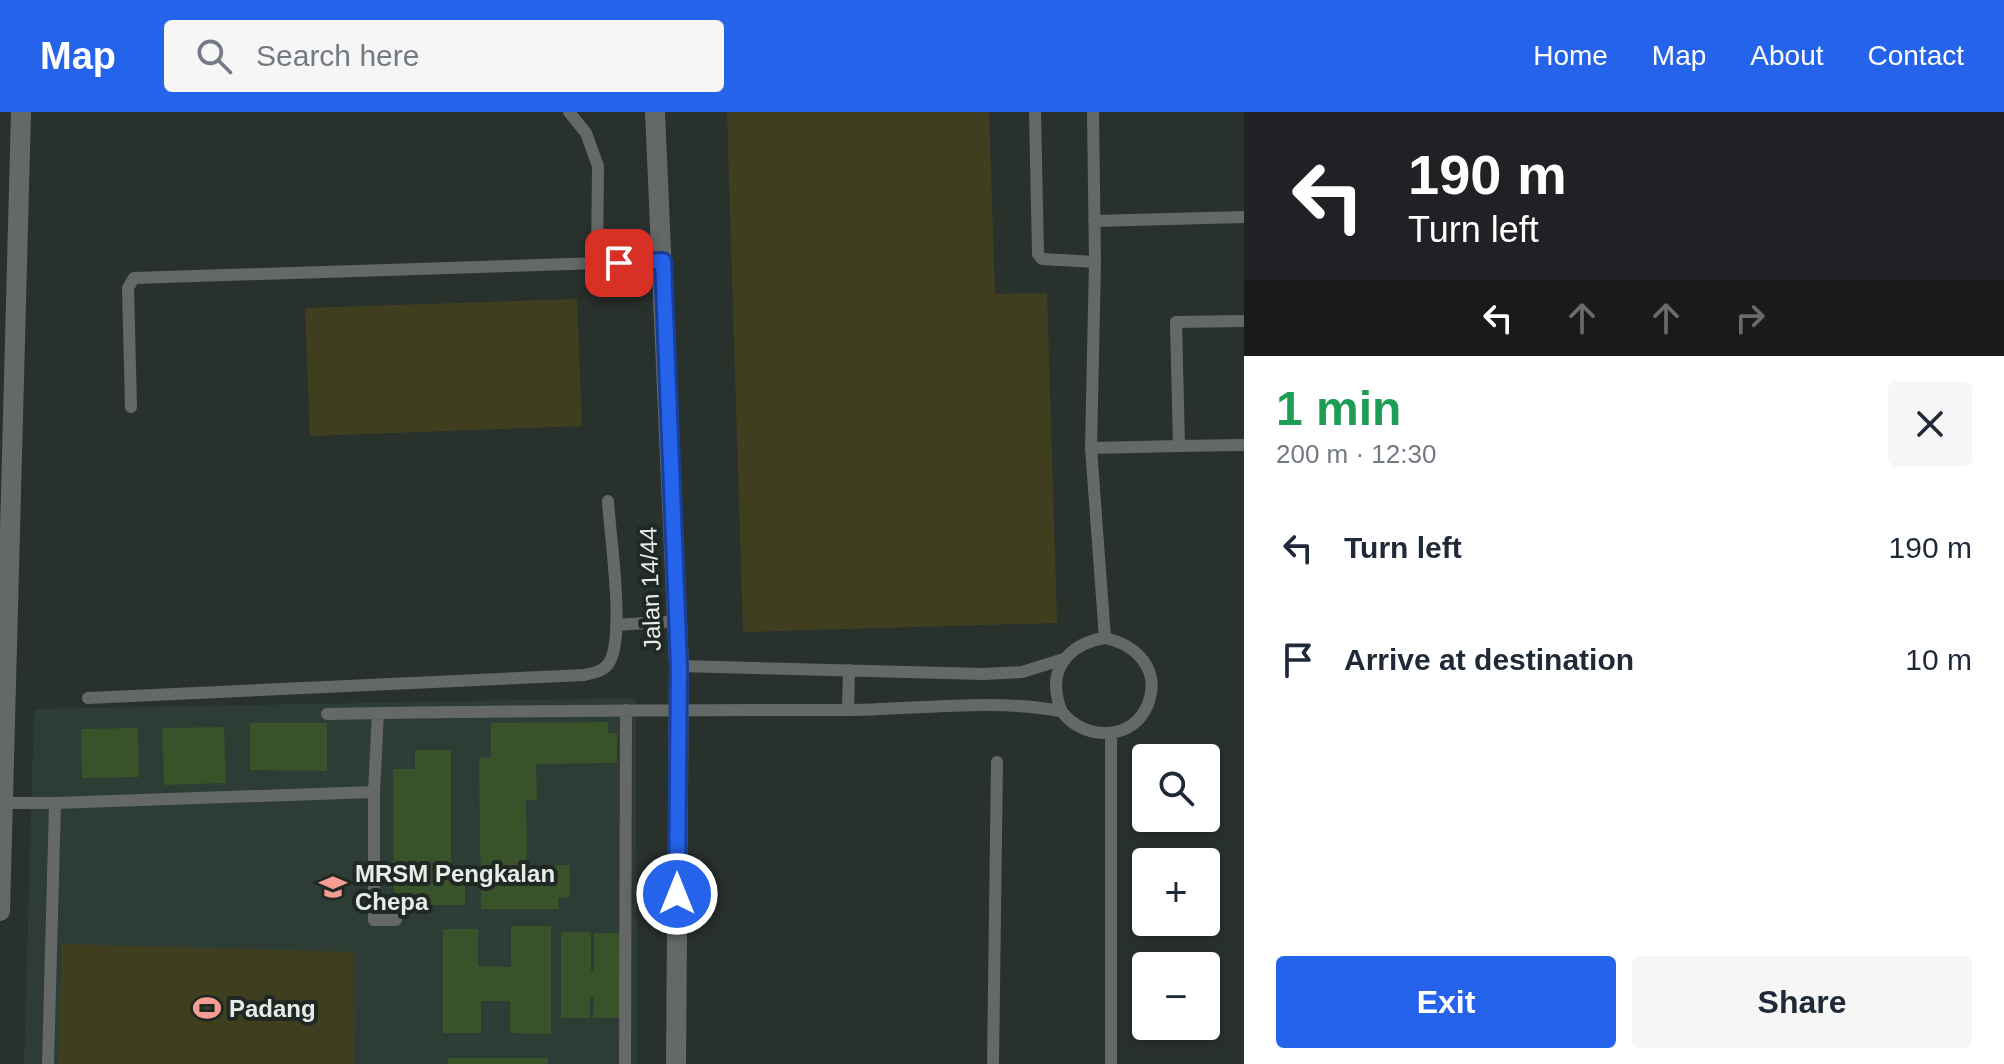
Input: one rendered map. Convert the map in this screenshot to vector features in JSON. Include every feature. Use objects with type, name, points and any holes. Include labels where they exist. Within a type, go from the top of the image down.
[{"type":"street","points":[[0,911],[21,112]]},
{"type":"street","name":"Jalan 14/44","points":[[652,116],[663,261],[679,666],[676,1064]]},
{"type":"lane","points":[[569,112],[586,133],[598,166],[597,263]]},
{"type":"lane","points":[[1035,112],[1038,254],[1042,259],[1095,262]]},
{"type":"lane","points":[[1093,112],[1095,262],[1091,448],[1105,638]]},
{"type":"lane","points":[[1094,221],[1244,217]]},
{"type":"lane","points":[[131,407],[128,288],[134,278],[663,261]]},
{"type":"lane","points":[[1179,446],[1176,322],[1244,321]]},
{"type":"lane","points":[[1091,448],[1244,445]]},
{"type":"lane","points":[[88,698],[599,672],[609,665],[616,625],[608,501]]},
{"type":"lane","points":[[616,625],[677,621]]},
{"type":"lane","points":[[327,714],[848,710],[1010,704],[1060,711],[1081,728],[1095,733],[1111,733],[1125,729],[1138,720],[1147,708],[1151,693],[1151,678],[1145,662],[1135,650],[1121,641],[1105,638],[1082,644],[1064,659],[1022,672],[679,666]]},
{"type":"lane","points":[[1060,711],[1056,690],[1064,659]]},
{"type":"lane","points":[[848,710],[849,670]]},
{"type":"lane","points":[[625,1064],[626,710]]},
{"type":"lane","points":[[378,713],[374,792],[374,920],[396,920]]},
{"type":"lane","points":[[1111,733],[1111,1064]]},
{"type":"lane","points":[[993,1064],[997,762]]},
{"type":"lane","points":[[4,803],[374,792]]},
{"type":"lane","points":[[48,1064],[55,803]]},
{"type":"shaded area","points":[[727,112],[989,112],[995,294],[1047,293],[1057,623],[743,632]]},
{"type":"shaded area","points":[[577,299],[582,426],[310,436],[305,308]]},
{"type":"shaded area","name":"MRSM Pengkalan Chepa","points":[[636,698],[637,1064],[24,1064],[34,709]]},
{"type":"shaded area","name":"Padang","points":[[62,944],[353,952],[354,1064],[58,1064]]},
{"type":"building","points":[[608,722],[608,733],[617,733],[617,763],[536,764],[537,800],[526,800],[527,866],[570,865],[570,897],[558,898],[559,909],[481,909],[479,758],[491,757],[491,723]]},
{"type":"building","points":[[250,723],[327,723],[327,771],[250,770]]},
{"type":"building","points":[[224,727],[226,783],[164,785],[162,728]]},
{"type":"building","points":[[138,728],[139,777],[82,778],[81,729]]},
{"type":"building","points":[[415,750],[451,750],[451,870],[465,870],[465,905],[394,905],[393,769],[415,769]]},
{"type":"building","points":[[511,926],[551,926],[551,1034],[510,1033],[510,1001],[481,1001],[481,1033],[443,1033],[443,929],[478,929],[478,966],[511,967]]},
{"type":"building","points":[[561,932],[591,932],[591,971],[594,971],[594,933],[620,933],[620,1018],[593,1018],[594,996],[590,996],[590,1018],[561,1018]]},
{"type":"building","points":[[448,1058],[548,1058],[548,1064],[448,1064]]},
{"type":"place","name":"MRSM Pengkalan Chepa","points":[[333,887]]},
{"type":"place","name":"Padang","points":[[207,1008]]},
{"type":"route","points":[[619,263],[663,261],[679,666],[677,894]]}]
